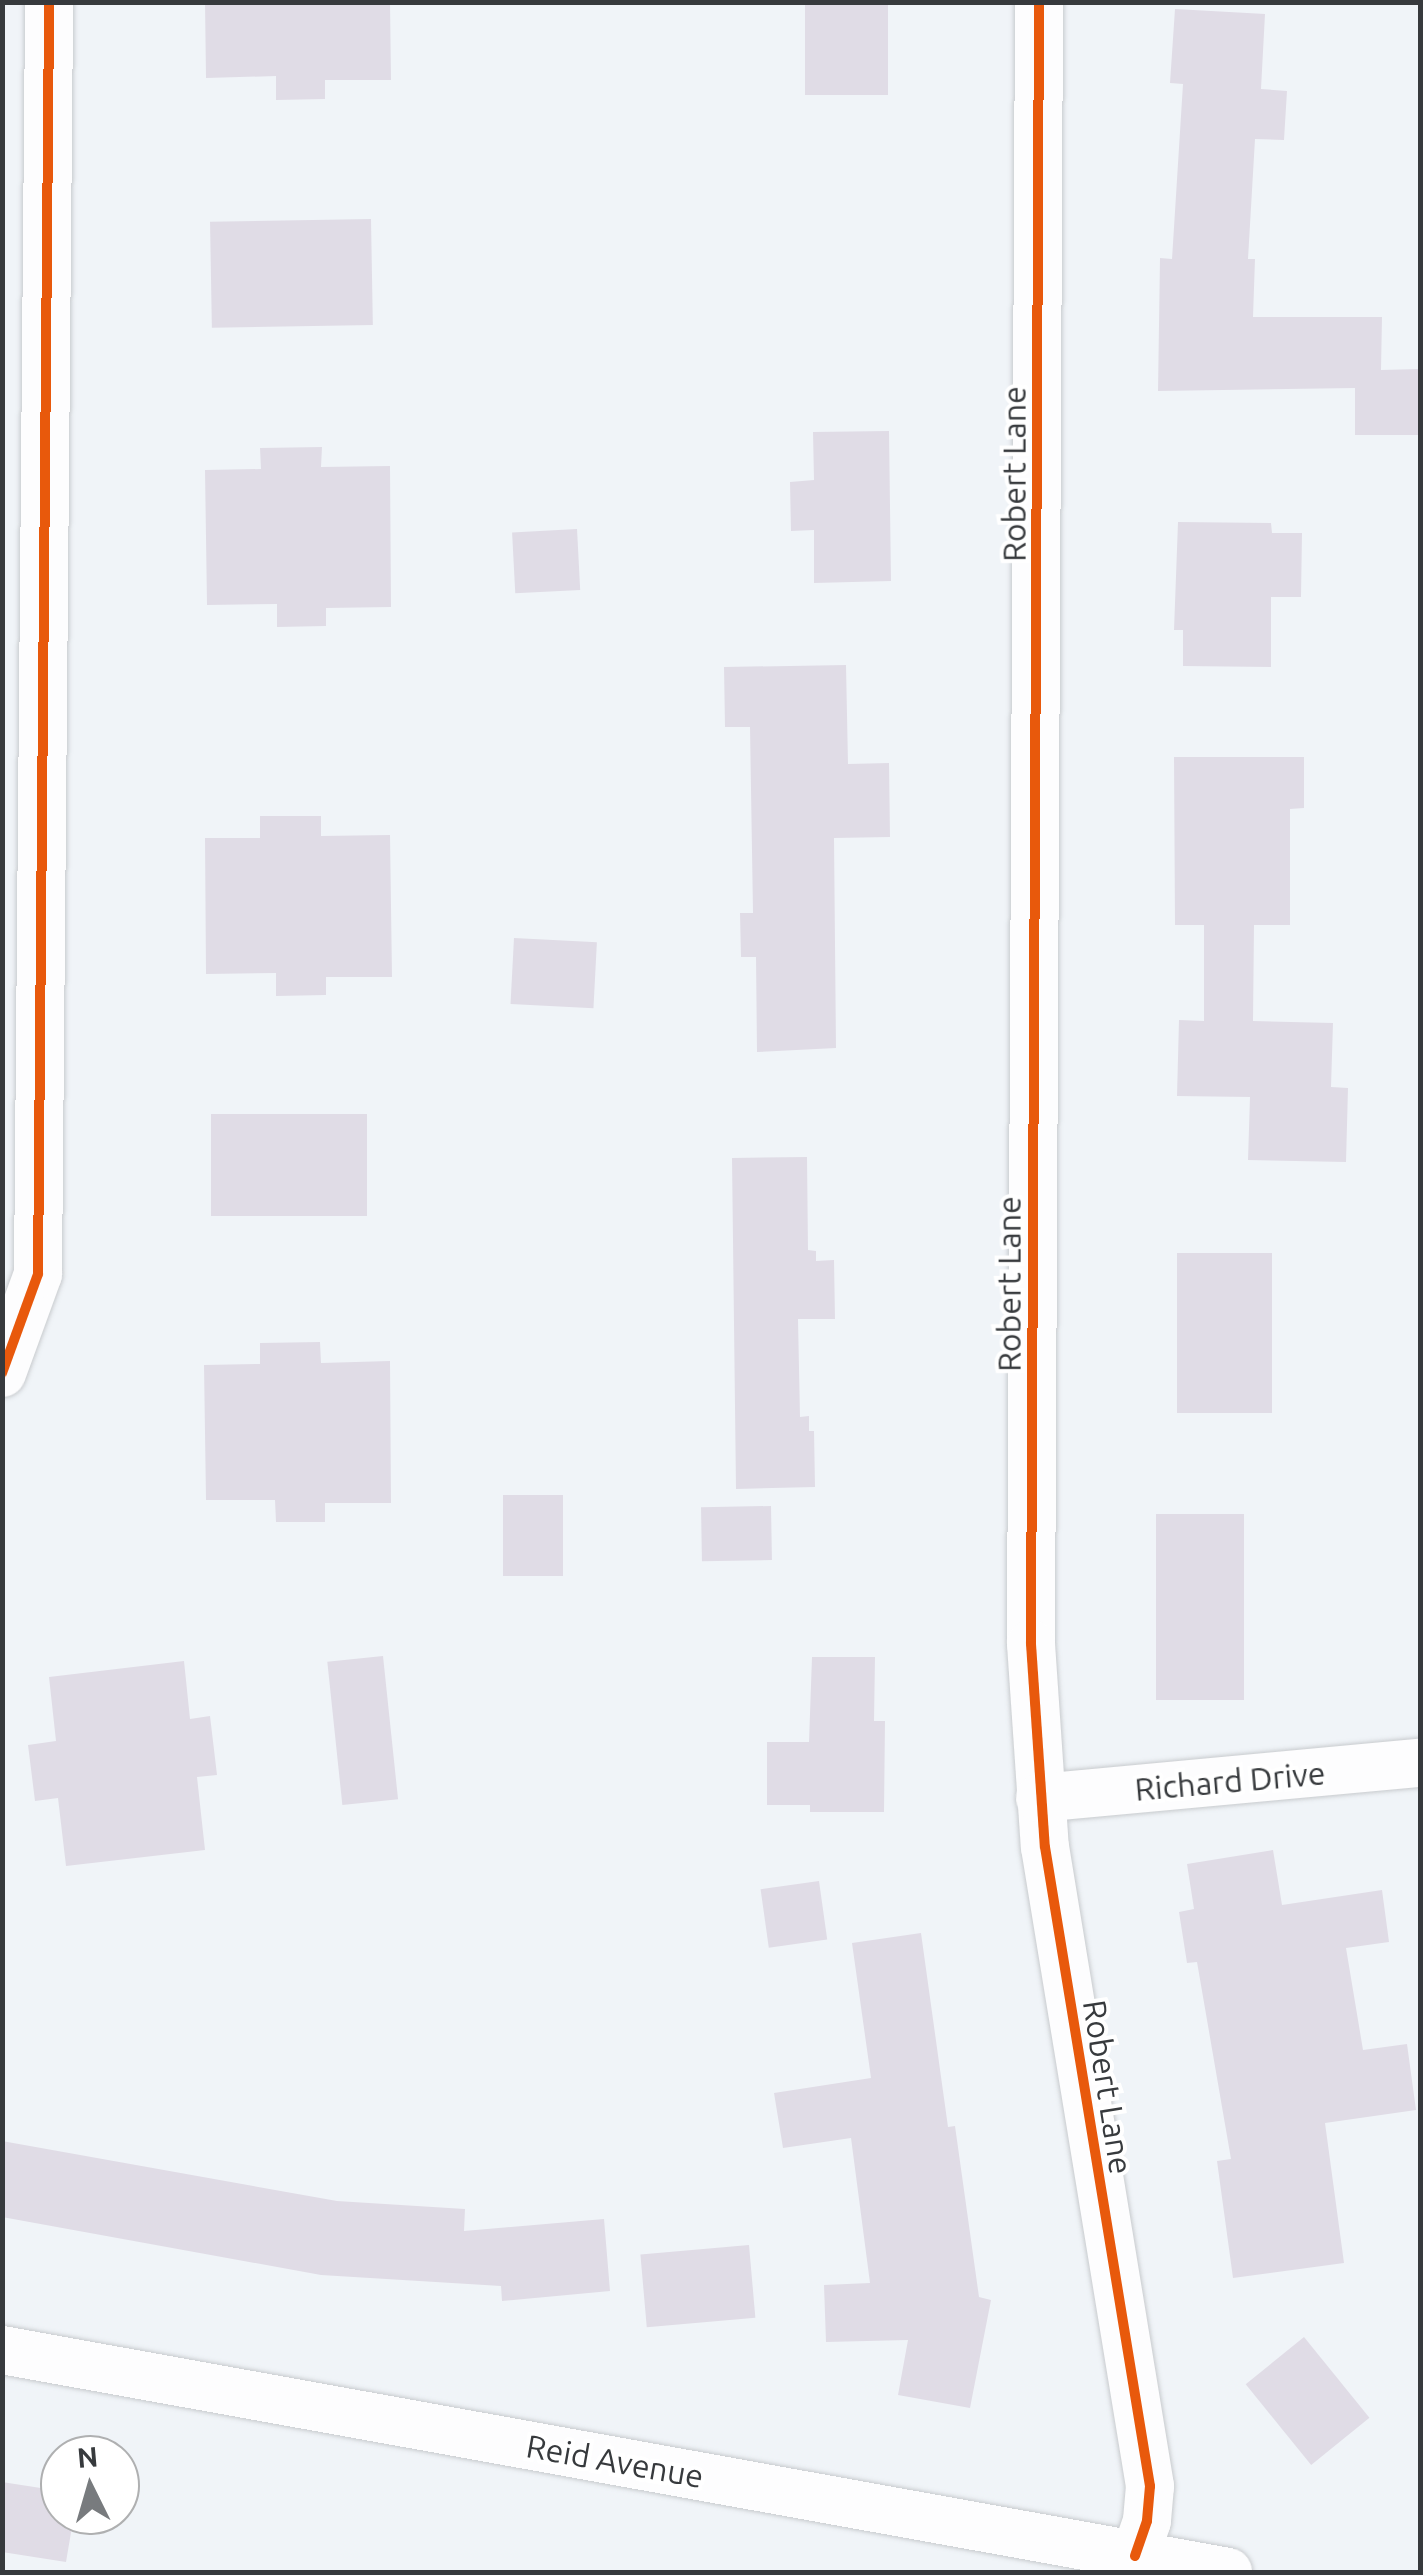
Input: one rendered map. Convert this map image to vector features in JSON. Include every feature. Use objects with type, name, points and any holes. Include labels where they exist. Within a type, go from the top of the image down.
[{"type":"street","points":[[2,1372],[38,1274],[49,2]]},
{"type":"street","name":"Robert Lane","points":[[1039,2],[1031,1644],[1045,1848],[1150,2486],[1147,2521],[1136,2556]]},
{"type":"street","name":"Richard Drive","points":[[1040,1798],[1420,1764]]},
{"type":"street","name":"Reid Avenue","points":[[2,2350],[1228,2572]]},
{"type":"building","points":[[205,2],[390,2],[391,80],[325,80],[325,99],[276,100],[276,76],[206,78]]},
{"type":"building","points":[[805,2],[888,2],[888,95],[805,95]]},
{"type":"building","points":[[1175,9],[1265,14],[1261,89],[1287,91],[1284,140],[1255,139],[1248,259],[1255,259],[1253,317],[1382,317],[1381,370],[1420,369],[1420,435],[1355,435],[1355,388],[1158,391],[1160,258],[1172,259],[1183,84],[1170,83]]},
{"type":"building","points":[[371,219],[373,325],[212,328],[210,222]]},
{"type":"building","points":[[889,431],[891,581],[814,583],[814,530],[791,531],[790,482],[814,480],[813,432]]},
{"type":"building","points":[[322,447],[321,467],[390,466],[391,607],[326,608],[326,626],[277,627],[277,604],[207,605],[205,470],[261,469],[260,448]]},
{"type":"building","points":[[1178,522],[1271,523],[1272,533],[1302,533],[1301,597],[1271,597],[1271,667],[1183,666],[1183,630],[1174,630]]},
{"type":"building","points":[[577,529],[580,590],[515,593],[512,532]]},
{"type":"building","points":[[846,665],[848,764],[889,763],[890,837],[834,838],[836,1048],[757,1052],[756,957],[741,957],[740,913],[753,913],[750,727],[725,727],[724,667]]},
{"type":"building","points":[[1174,757],[1304,757],[1304,808],[1290,809],[1290,925],[1254,925],[1253,1021],[1333,1023],[1331,1087],[1348,1088],[1346,1162],[1248,1160],[1250,1097],[1177,1096],[1179,1020],[1204,1021],[1204,925],[1175,925]]},
{"type":"building","points":[[260,816],[321,816],[321,836],[390,835],[392,977],[326,977],[326,995],[276,996],[276,973],[206,974],[205,838],[260,838]]},
{"type":"building","points":[[514,938],[597,942],[593,1008],[511,1004]]},
{"type":"building","points":[[211,1114],[367,1114],[367,1216],[211,1216]]},
{"type":"building","points":[[807,1157],[808,1250],[816,1251],[816,1261],[834,1260],[835,1319],[798,1319],[800,1417],[809,1416],[809,1431],[814,1431],[815,1487],[736,1489],[732,1158]]},
{"type":"building","points":[[1177,1253],[1272,1253],[1272,1413],[1177,1413]]},
{"type":"building","points":[[320,1342],[321,1363],[390,1361],[391,1503],[325,1503],[325,1522],[276,1522],[275,1500],[206,1500],[204,1365],[260,1364],[260,1343]]},
{"type":"building","points":[[503,1495],[563,1495],[563,1576],[503,1576]]},
{"type":"building","points":[[771,1506],[772,1560],[702,1561],[701,1507]]},
{"type":"building","points":[[1156,1514],[1244,1514],[1244,1700],[1156,1700]]},
{"type":"building","points":[[383,1656],[398,1799],[342,1805],[327,1662]]},
{"type":"building","points":[[812,1657],[875,1657],[874,1721],[885,1721],[884,1812],[810,1812],[810,1805],[767,1805],[767,1742],[809,1742]]},
{"type":"building","points":[[184,1661],[190,1719],[210,1716],[217,1775],[197,1777],[205,1850],[66,1866],[58,1798],[35,1801],[28,1745],[56,1741],[49,1677]]},
{"type":"building","points":[[1273,1850],[1282,1905],[1382,1890],[1389,1942],[1346,1948],[1363,2050],[1407,2044],[1416,2110],[1325,2123],[1344,2263],[1233,2278],[1217,2161],[1231,2159],[1197,1962],[1187,1963],[1179,1912],[1194,1909],[1187,1864]]},
{"type":"building","points":[[819,1881],[827,1939],[769,1948],[761,1889]]},
{"type":"building","points":[[921,1933],[948,2127],[955,2126],[979,2297],[991,2300],[970,2408],[898,2395],[908,2340],[826,2342],[824,2285],[870,2283],[851,2138],[783,2148],[774,2093],[871,2078],[852,1943]]},
{"type":"building","points":[[2,2141],[337,2201],[465,2209],[464,2231],[604,2219],[610,2291],[502,2301],[501,2286],[321,2275],[2,2217]]},
{"type":"building","points":[[749,2245],[755,2318],[647,2327],[640,2254]]},
{"type":"building","points":[[1304,2337],[1369,2418],[1311,2465],[1246,2384]]},
{"type":"building","points":[[2,2482],[40,2488],[40,2535],[71,2535],[66,2562],[2,2552]]},
{"type":"cycle path","points":[[2,1373],[38,1274],[49,2]]},
{"type":"cycle path","points":[[1039,2],[1031,1644],[1045,1847],[1150,2486],[1147,2521],[1135,2556]]}]
